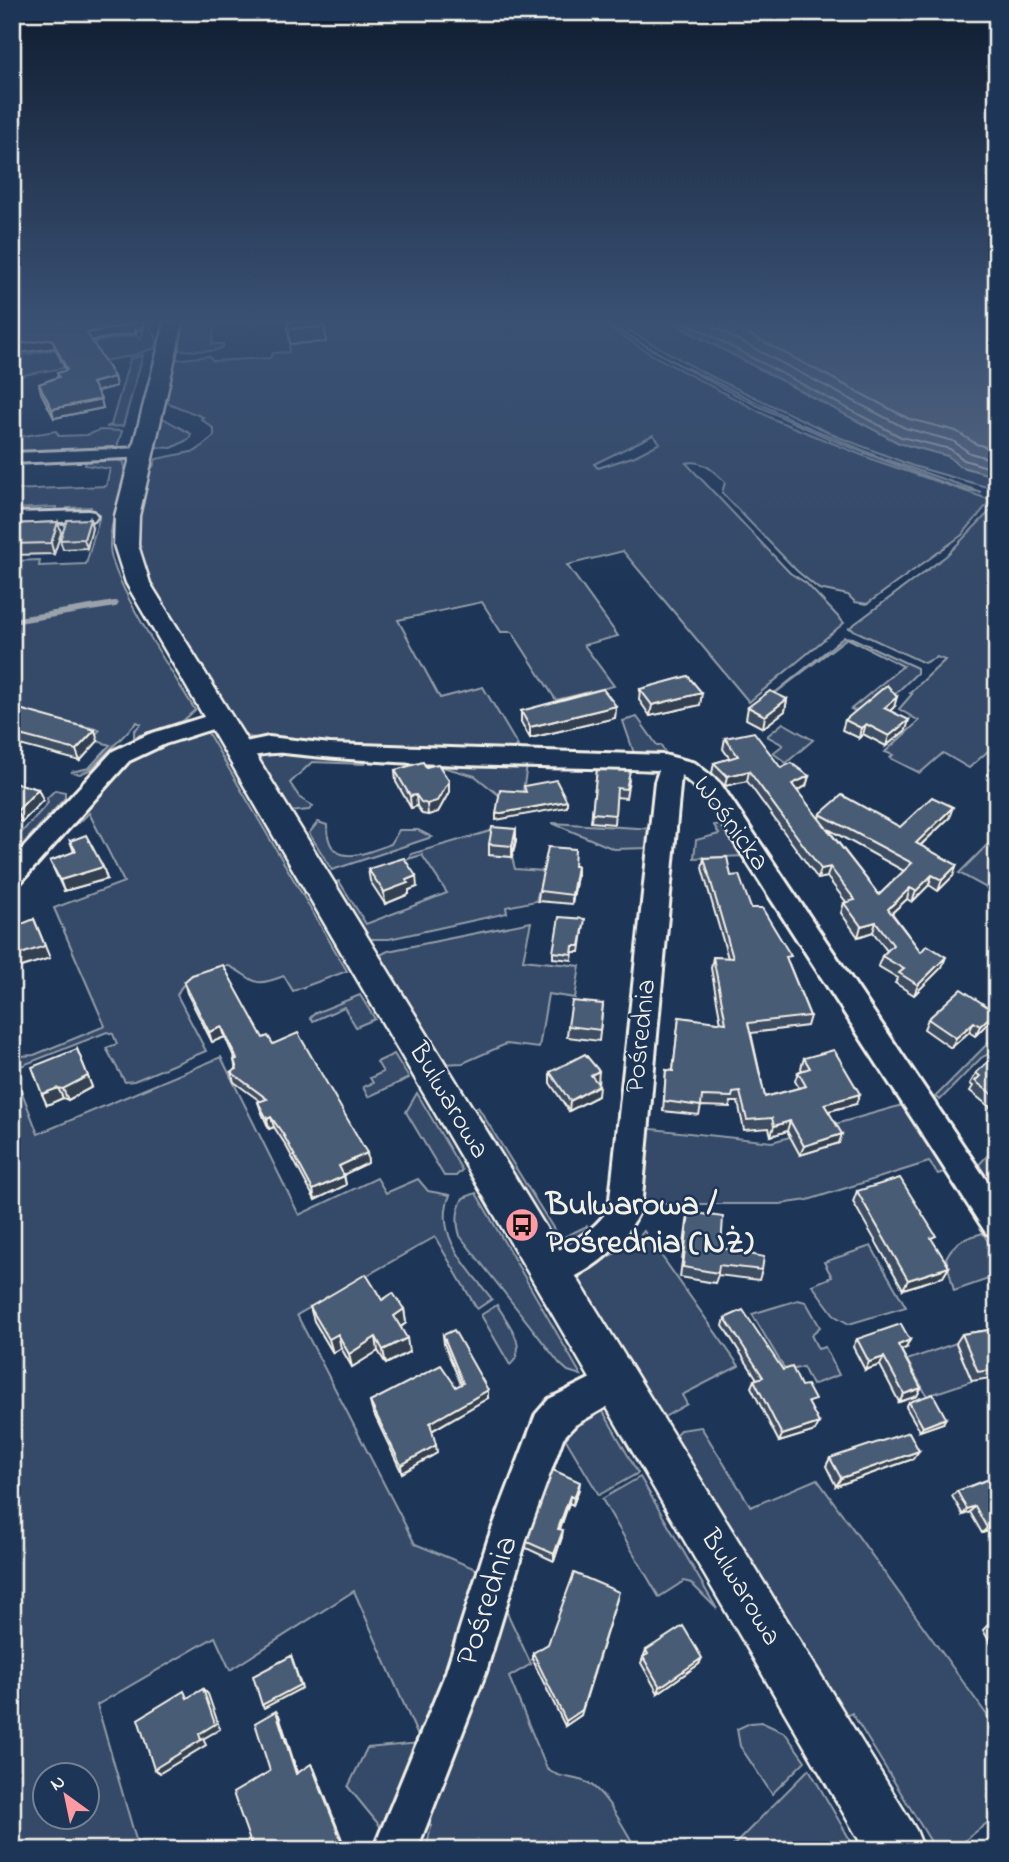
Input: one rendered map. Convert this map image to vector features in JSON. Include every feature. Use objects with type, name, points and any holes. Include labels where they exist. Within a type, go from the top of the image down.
[{"type":"street","name":"Bulwarowa","points":[[153,409],[125,534],[131,565],[138,583],[896,1850]]},
{"type":"street","points":[[12,458],[142,453]]},
{"type":"street","points":[[12,519],[88,516]]},
{"type":"street","name":"Wośnicka","points":[[12,876],[121,756],[150,742],[229,734],[268,744],[330,751],[673,764],[697,774],[712,789],[997,1223]]},
{"type":"street","name":"Pośrednia","points":[[551,1272],[587,1253],[607,1238],[625,1208],[667,782],[673,764]]},
{"type":"street","name":"Pośrednia","points":[[395,1850],[466,1672],[508,1537],[549,1427],[562,1412],[617,1382]]},
{"type":"shaded area","points":[[116,409],[128,409],[123,426],[106,427],[111,425]]},
{"type":"shaded area","points":[[183,409],[754,409],[874,460],[991,500],[962,535],[867,604],[855,602],[848,595],[819,589],[797,571],[722,493],[725,482],[721,478],[702,464],[686,463],[790,573],[806,583],[844,623],[749,702],[623,551],[567,565],[618,636],[584,645],[614,686],[556,700],[512,632],[501,632],[482,602],[398,620],[440,698],[483,687],[518,746],[500,753],[322,746],[240,734],[143,573],[134,547],[147,467],[153,467],[156,459],[196,451],[214,436],[214,429],[201,419],[203,417]],"holes":[[[653,435],[660,443],[635,456],[598,468],[594,464]]]},
{"type":"shaded area","points":[[764,409],[770,409],[879,457],[981,492],[939,481],[795,424]]},
{"type":"shaded area","points":[[779,409],[835,409],[899,443],[948,456],[960,466],[997,477],[997,490],[913,466],[836,436]]},
{"type":"shaded area","points":[[161,417],[191,434],[189,439],[172,448],[153,447]]},
{"type":"shaded area","points":[[100,430],[122,431],[117,447],[21,452],[13,456],[12,440],[17,437],[56,431],[59,436],[87,435]]},
{"type":"shaded area","points":[[86,460],[124,462],[123,483],[110,536],[113,563],[132,605],[195,710],[183,721],[134,737],[134,731],[141,724],[137,722],[90,770],[80,774],[71,772],[89,768],[110,745],[91,739],[100,730],[81,725],[78,728],[12,711],[12,561],[40,560],[39,566],[86,564],[99,519],[88,519],[91,507],[67,508],[65,514],[55,514],[56,507],[12,509],[12,490],[106,486],[110,469],[85,465]]},
{"type":"shaded area","points":[[997,504],[997,743],[969,768],[943,753],[920,773],[890,758],[893,755],[885,752],[919,721],[899,709],[912,694],[910,693],[945,660],[937,657],[924,663],[849,628],[946,556]]},
{"type":"shaded area","points":[[844,637],[852,638],[917,668],[917,673],[890,699],[865,705],[855,711],[851,709],[903,666],[847,638],[756,708]]},
{"type":"shaded area","points":[[637,717],[657,745],[661,745],[668,758],[635,756],[623,721]]},
{"type":"shaded area","points":[[783,723],[813,740],[786,763],[773,753],[783,745],[767,736]]},
{"type":"shaded area","points":[[197,733],[208,733],[347,971],[293,991],[284,976],[259,982],[229,966],[199,973],[186,982],[177,995],[206,1051],[134,1081],[125,1082],[106,1048],[117,1044],[113,1034],[107,1032],[13,1069],[38,1134],[221,1057],[299,1215],[377,1178],[386,1193],[418,1179],[428,1191],[450,1195],[446,1224],[450,1238],[464,1263],[492,1299],[477,1309],[435,1237],[297,1315],[415,1544],[478,1570],[500,1512],[461,1653],[384,1831],[348,1787],[367,1748],[421,1743],[354,1591],[230,1670],[215,1637],[97,1705],[139,1850],[12,1850],[12,1125],[22,1120],[12,1080],[12,1048],[21,1056],[34,1055],[105,1026],[54,908],[124,882],[89,813],[79,823],[70,822],[136,752]]},
{"type":"shaded area","points":[[261,751],[364,759],[364,764],[312,762],[290,783],[300,798],[313,806],[309,810],[289,812],[255,756]]},
{"type":"shaded area","points":[[442,763],[527,766],[522,797],[500,796],[475,776],[442,767]]},
{"type":"shaded area","points":[[55,790],[65,792],[65,798],[21,846],[12,843],[48,803],[47,798]]},
{"type":"shaded area","points":[[318,822],[327,825],[333,848],[349,855],[370,852],[391,844],[399,830],[418,830],[432,837],[332,870],[309,833]]},
{"type":"shaded area","points":[[552,823],[654,829],[649,848],[614,849]]},
{"type":"shaded area","points":[[725,824],[746,856],[694,858],[696,840],[719,834],[714,825]]},
{"type":"shaded area","points":[[494,830],[489,855],[512,857],[515,869],[544,871],[536,901],[506,907],[507,913],[389,939],[366,939],[331,884],[339,881],[366,924],[447,893],[422,855],[408,859],[411,854]]},
{"type":"shaded area","points":[[997,835],[997,886],[992,891],[959,873]]},
{"type":"shaded area","points":[[531,922],[523,960],[580,966],[575,998],[548,994],[539,1048],[506,1044],[463,1063],[442,1064],[376,957],[388,951]]},
{"type":"shaded area","points":[[360,995],[375,1019],[356,1027],[344,1007],[313,1021],[310,1018],[315,1013]]},
{"type":"shaded area","points":[[997,1034],[997,1049],[981,1058],[940,1100],[935,1097]]},
{"type":"shaded area","points":[[394,1054],[409,1078],[368,1097],[363,1087],[373,1083],[370,1078],[383,1072],[377,1062]]},
{"type":"shaded area","points":[[417,1093],[462,1170],[456,1176],[444,1176],[406,1112]]},
{"type":"shaded area","points":[[906,1104],[950,1170],[938,1174],[929,1162],[808,1200],[780,1204],[638,1204],[643,1128],[772,1142]]},
{"type":"shaded area","points":[[478,1107],[560,1239],[587,1226],[590,1236],[567,1246],[552,1242],[471,1111]]},
{"type":"shaded area","points":[[997,1145],[997,1202],[974,1170]]},
{"type":"shaded area","points":[[476,1193],[581,1375],[568,1371],[560,1364],[460,1236],[457,1217],[461,1203],[463,1198]]},
{"type":"shaded area","points":[[644,1231],[739,1366],[682,1395],[687,1404],[664,1417],[660,1417],[578,1287],[580,1277],[589,1265],[628,1247]]},
{"type":"shaded area","points":[[983,1233],[997,1257],[997,1276],[954,1291],[946,1258],[949,1252],[957,1244]]},
{"type":"shaded area","points":[[871,1246],[906,1307],[849,1324],[835,1316],[812,1285],[832,1277],[824,1262]]},
{"type":"shaded area","points":[[798,1300],[806,1302],[820,1327],[811,1335],[818,1349],[825,1347],[839,1375],[812,1385],[803,1367],[786,1371],[752,1314]]},
{"type":"shaded area","points":[[497,1305],[511,1327],[517,1343],[516,1358],[510,1365],[481,1315]]},
{"type":"shaded area","points":[[956,1343],[972,1381],[927,1396],[907,1360]]},
{"type":"shaded area","points":[[600,1406],[638,1473],[599,1495],[565,1438],[504,1606],[531,1664],[509,1677],[547,1769],[595,1788],[615,1813],[637,1850],[426,1850],[431,1827],[432,1796],[562,1434]]},
{"type":"shaded area","points":[[701,1427],[751,1507],[817,1479],[997,1729],[997,1815],[953,1850],[936,1850],[852,1713],[839,1720],[672,1438],[680,1430]]},
{"type":"shaded area","points":[[640,1477],[717,1609],[691,1583],[684,1581],[659,1597],[602,1499]]},
{"type":"shaded area","points":[[761,1722],[785,1733],[805,1761],[772,1794],[740,1746],[737,1729],[750,1723]]},
{"type":"shaded area","points":[[809,1769],[856,1850],[729,1850]]},
{"type":"water","points":[[835,409],[997,409],[997,477],[959,466],[948,456],[899,443]]},
{"type":"building","points":[[90,519],[84,539],[60,540],[67,520]]},
{"type":"building","points":[[58,522],[51,543],[12,544],[12,524]]},
{"type":"building","points":[[688,676],[702,693],[652,705],[640,689]]},
{"type":"building","points":[[887,685],[897,697],[884,708],[909,720],[889,736],[866,724],[861,728],[845,720]]},
{"type":"building","points":[[603,689],[616,706],[530,727],[521,711]]},
{"type":"building","points":[[770,691],[787,699],[765,716],[748,707]]},
{"type":"building","points":[[12,707],[95,730],[76,750],[12,733]]},
{"type":"building","points":[[754,732],[781,768],[791,763],[809,776],[792,784],[879,895],[912,863],[820,814],[842,795],[900,827],[932,797],[953,807],[916,843],[957,865],[942,880],[932,875],[916,891],[910,888],[888,909],[921,952],[927,945],[946,957],[918,985],[899,973],[904,969],[882,956],[893,945],[876,922],[861,926],[844,903],[855,900],[830,867],[821,869],[749,771],[727,776],[714,763],[738,756],[725,738]]},
{"type":"building","points":[[423,762],[426,767],[438,764],[449,781],[437,801],[427,804],[421,802],[416,795],[410,796],[395,770]]},
{"type":"building","points":[[597,770],[630,771],[626,789],[617,788],[615,815],[592,813]]},
{"type":"building","points":[[556,780],[567,801],[496,814],[500,790],[526,792],[524,786]]},
{"type":"building","points":[[12,782],[38,789],[17,811],[12,809]]},
{"type":"building","points":[[492,827],[516,829],[512,846],[489,844]]},
{"type":"building","points":[[86,835],[103,867],[60,880],[50,861],[76,851],[70,841]]},
{"type":"building","points":[[548,847],[575,849],[574,866],[577,866],[572,895],[539,891]]},
{"type":"building","points":[[727,857],[731,876],[739,875],[751,908],[762,908],[791,956],[786,957],[810,1016],[748,1023],[765,1097],[806,1086],[798,1072],[810,1068],[804,1058],[834,1050],[860,1094],[824,1104],[842,1134],[804,1146],[790,1121],[774,1126],[772,1118],[747,1120],[740,1092],[733,1093],[732,1097],[702,1096],[701,1106],[664,1101],[666,1070],[673,1071],[679,1017],[726,1023],[713,957],[733,958],[704,858]]},
{"type":"building","points":[[404,858],[416,876],[406,880],[408,883],[384,892],[368,869]]},
{"type":"building","points":[[559,917],[585,919],[580,946],[573,946],[572,954],[553,952]]},
{"type":"building","points":[[34,919],[45,946],[12,957],[12,928]]},
{"type":"building","points":[[223,965],[263,1038],[268,1036],[273,1044],[298,1033],[367,1153],[339,1166],[344,1176],[313,1190],[283,1134],[271,1117],[267,1119],[258,1102],[267,1099],[231,1072],[237,1069],[234,1060],[237,1059],[222,1027],[209,1032],[184,982],[192,975]]},
{"type":"building","points":[[961,989],[995,1012],[980,1026],[974,1022],[956,1038],[928,1019]]},
{"type":"building","points":[[572,1001],[603,1004],[600,1030],[568,1026]]},
{"type":"building","points":[[77,1049],[88,1076],[63,1089],[58,1088],[42,1094],[32,1067]]},
{"type":"building","points":[[585,1054],[599,1071],[591,1075],[599,1085],[570,1101],[550,1072]]},
{"type":"building","points":[[995,1055],[997,1098],[975,1081],[980,1076],[976,1073]]},
{"type":"building","points":[[900,1178],[936,1236],[931,1238],[949,1267],[908,1280],[857,1191]]},
{"type":"building","points":[[689,1212],[723,1217],[721,1248],[764,1257],[762,1270],[719,1265],[718,1273],[683,1267]]},
{"type":"building","points":[[366,1274],[382,1300],[393,1293],[404,1309],[394,1316],[407,1338],[383,1350],[376,1337],[349,1354],[338,1334],[329,1339],[310,1307]]},
{"type":"building","points":[[743,1310],[783,1370],[792,1367],[801,1386],[807,1385],[815,1400],[808,1402],[819,1423],[782,1435],[754,1380],[763,1377],[725,1318]]},
{"type":"building","points":[[901,1324],[910,1340],[898,1345],[921,1388],[904,1394],[884,1357],[869,1362],[857,1339]]},
{"type":"building","points":[[996,1329],[997,1369],[978,1372],[962,1334]]},
{"type":"building","points":[[454,1330],[488,1390],[430,1423],[436,1445],[401,1465],[370,1402],[441,1365],[456,1387],[463,1383],[443,1335]]},
{"type":"building","points":[[933,1394],[946,1418],[923,1427],[909,1402]]},
{"type":"building","points":[[909,1432],[919,1451],[841,1478],[830,1458]]},
{"type":"building","points":[[553,1470],[580,1482],[574,1498],[570,1496],[558,1529],[563,1530],[554,1554],[527,1542]]},
{"type":"building","points":[[989,1479],[997,1492],[997,1524],[987,1528],[975,1506],[967,1509],[957,1491]]},
{"type":"building","points":[[574,1573],[619,1592],[582,1710],[566,1721],[533,1653],[548,1644]]},
{"type":"building","points":[[997,1621],[997,1635],[990,1623]]},
{"type":"building","points":[[683,1626],[702,1658],[660,1687],[643,1657],[648,1654],[646,1650]]},
{"type":"building","points":[[291,1656],[300,1685],[262,1705],[253,1676]]},
{"type":"building","points":[[203,1689],[215,1724],[199,1734],[201,1740],[154,1769],[138,1719],[184,1691],[187,1698]]},
{"type":"building","points":[[276,1711],[296,1774],[311,1764],[345,1850],[244,1850],[251,1844],[233,1793],[270,1771],[255,1723]]},
{"type":"waterway","points":[[12,621],[115,604]]},
{"type":"place","name":"Bulwarowa / Pośrednia (NŻ)","points":[[522,1225]]}]
